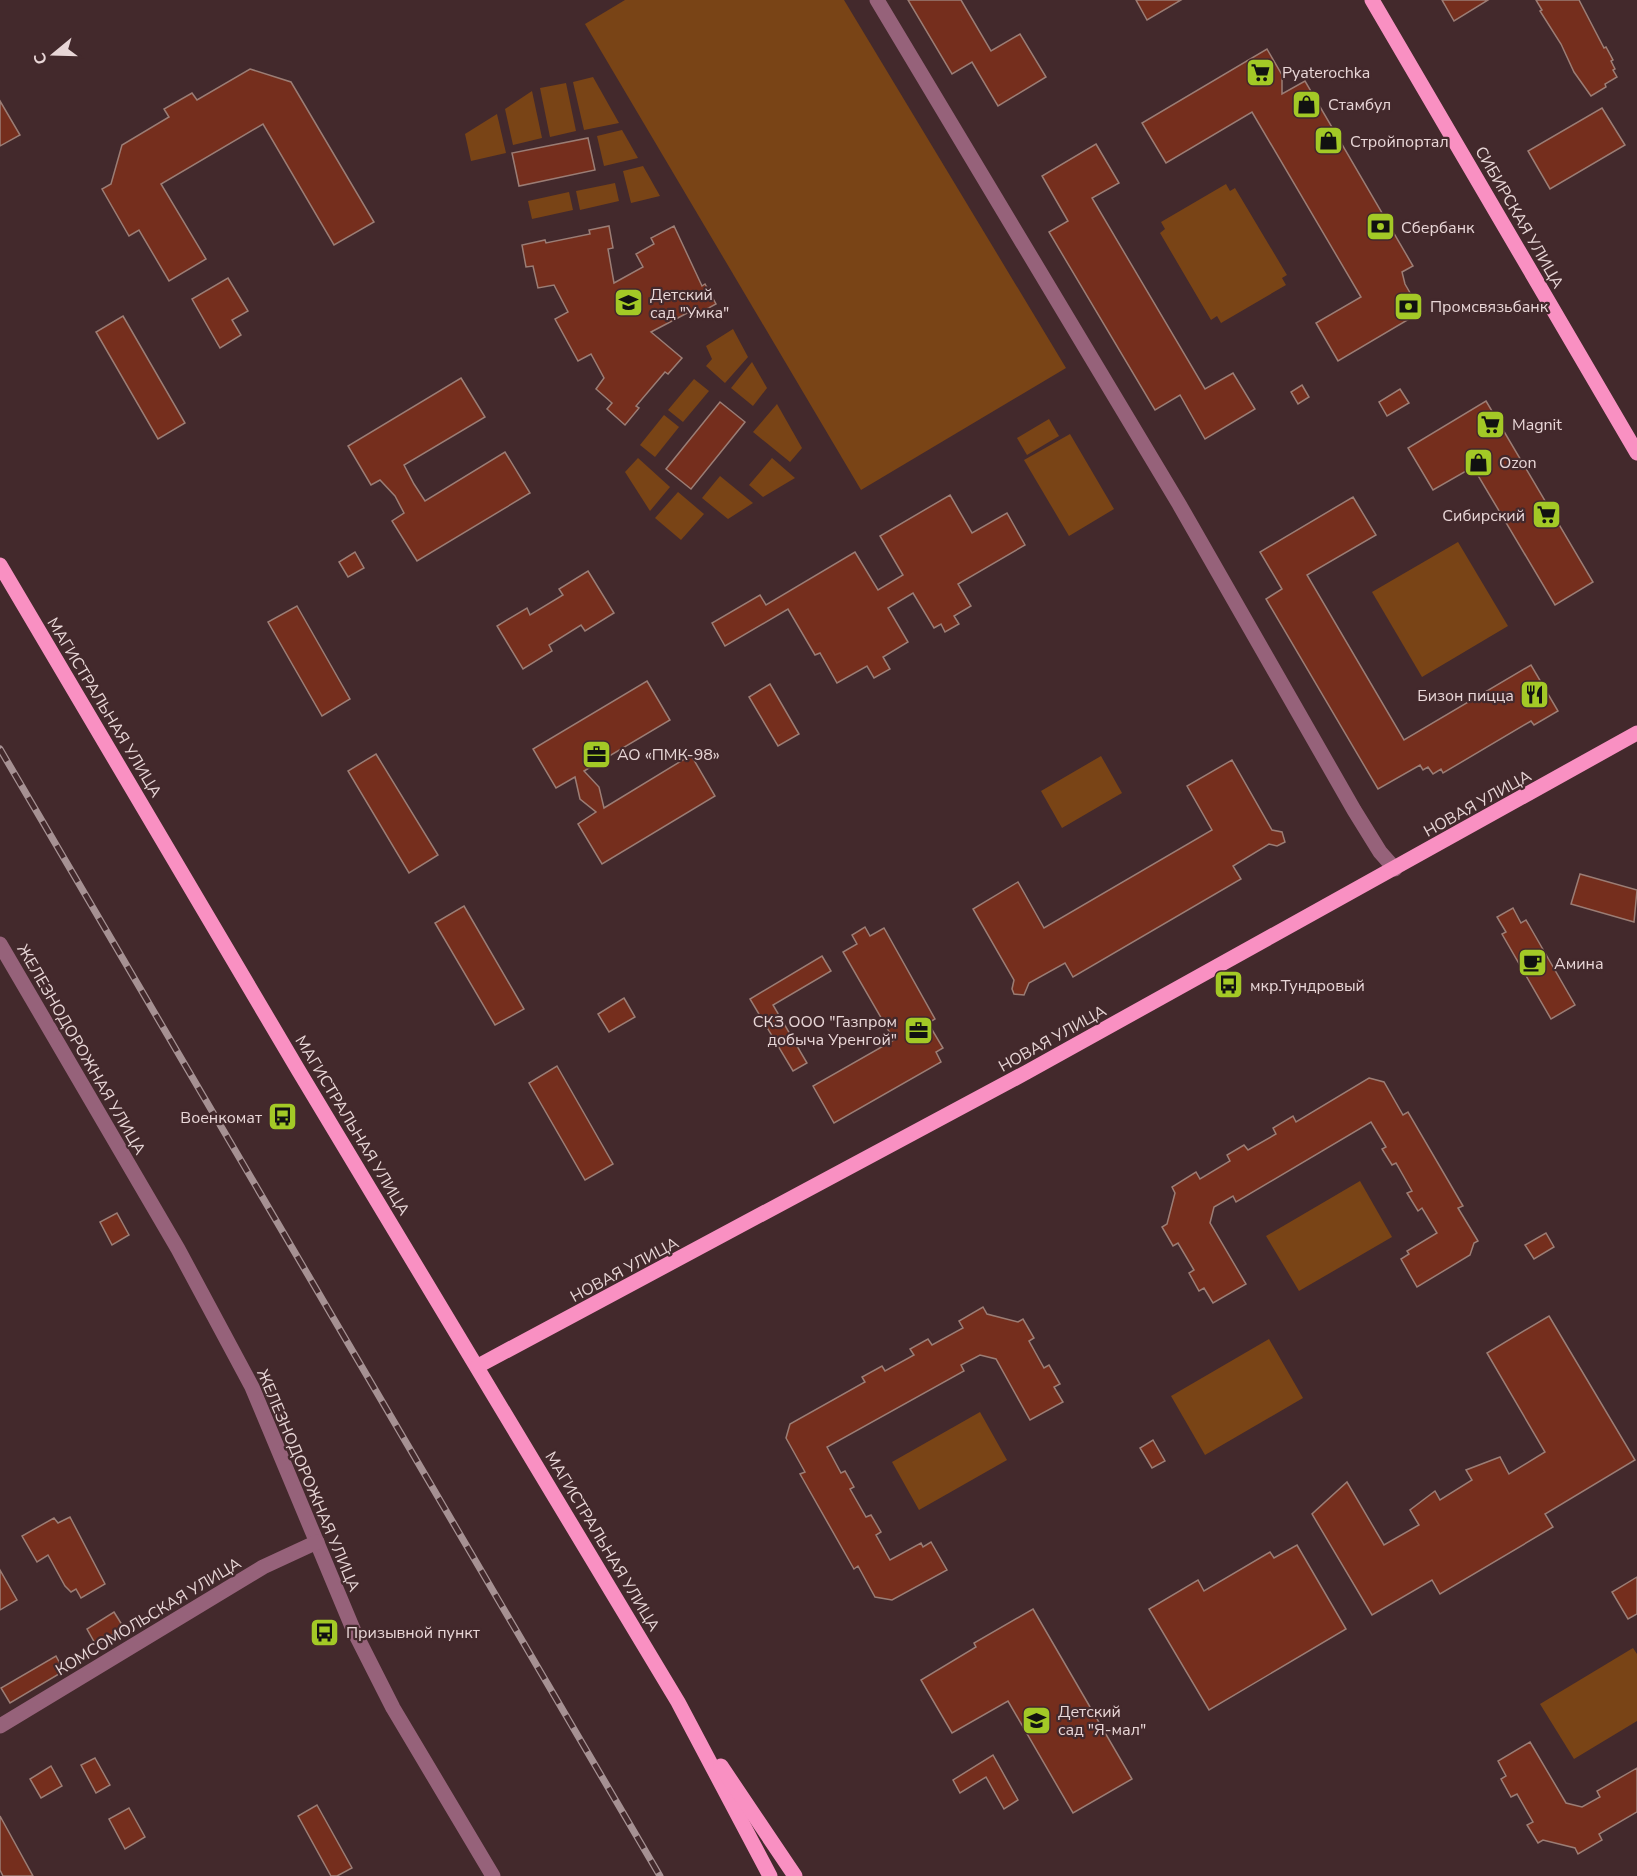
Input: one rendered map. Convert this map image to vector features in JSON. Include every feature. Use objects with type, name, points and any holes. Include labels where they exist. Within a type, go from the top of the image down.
[{"type":"main road","name":"СИБИРСКАЯ УЛИЦА","points":[[1372,0],[1637,453]]},
{"type":"main road","name":"МАГИСТРАЛЬНАЯ УЛИЦА","points":[[0,564],[297,1068],[678,1702],[770,1876]]},
{"type":"main road","name":"НОВАЯ УЛИЦА","points":[[478,1366],[1028,1072],[1637,733]]},
{"type":"main road","name":"МАГИСТРАЛЬНАЯ УЛИЦА","points":[[678,1702],[795,1876]]},
{"type":"street","points":[[877,0],[1179,504],[1354,810],[1380,852],[1395,869]]},
{"type":"street","name":"ЖЕЛЕЗНОДОРОЖНАЯ УЛИЦА","points":[[0,944],[177,1249],[243,1369],[276,1439],[353,1629],[393,1708],[493,1876]]},
{"type":"street","name":"КОМСОМОЛЬСКАЯ УЛИЦА","points":[[0,1726],[263,1567],[317,1542]]},
{"type":"shaded area","points":[[625,0],[844,0],[1066,368],[861,490],[585,24]]},
{"type":"shaded area","points":[[593,77],[619,123],[584,130],[573,82]]},
{"type":"shaded area","points":[[566,83],[576,131],[550,137],[540,88]]},
{"type":"shaded area","points":[[532,91],[542,138],[513,145],[505,109]]},
{"type":"shaded area","points":[[497,114],[506,153],[471,161],[465,134]]},
{"type":"shaded area","points":[[622,130],[638,158],[604,166],[597,136]]},
{"type":"shaded area","points":[[643,166],[660,196],[631,203],[623,171]]},
{"type":"shaded area","points":[[615,183],[619,201],[580,210],[576,191]]},
{"type":"shaded area","points":[[1226,184],[1230,191],[1235,188],[1287,275],[1282,278],[1286,285],[1221,323],[1217,316],[1211,320],[1160,233],[1165,229],[1161,222]]},
{"type":"shaded area","points":[[569,192],[573,210],[532,219],[528,201]]},
{"type":"shaded area","points":[[733,329],[748,357],[725,383],[706,366],[712,359],[706,346]]},
{"type":"shaded area","points":[[752,362],[767,388],[753,406],[731,388]]},
{"type":"shaded area","points":[[694,379],[709,391],[683,422],[668,410]]},
{"type":"shaded area","points":[[777,404],[802,448],[790,462],[753,432]]},
{"type":"shaded area","points":[[664,415],[679,427],[655,457],[640,445]]},
{"type":"shaded area","points":[[1049,419],[1059,436],[1027,455],[1017,438]]},
{"type":"shaded area","points":[[1070,434],[1114,509],[1069,536],[1024,460]]},
{"type":"shaded area","points":[[638,458],[670,487],[650,511],[625,472]]},
{"type":"shaded area","points":[[772,458],[795,478],[763,497],[749,485]]},
{"type":"shaded area","points":[[720,476],[753,503],[728,519],[702,498]]},
{"type":"shaded area","points":[[678,492],[704,514],[681,540],[655,518]]},
{"type":"shaded area","points":[[1458,542],[1508,626],[1422,677],[1372,592]]},
{"type":"shaded area","points":[[1101,756],[1122,793],[1062,828],[1041,791]]},
{"type":"shaded area","points":[[1360,1181],[1392,1237],[1299,1291],[1266,1236]]},
{"type":"shaded area","points":[[1269,1339],[1303,1398],[1205,1455],[1171,1396]]},
{"type":"shaded area","points":[[980,1412],[1007,1460],[919,1510],[892,1462]]},
{"type":"shaded area","points":[[1633,1648],[1637,1654],[1637,1721],[1574,1759],[1540,1704]]},
{"type":"building","points":[[908,0],[961,0],[991,51],[1020,34],[1046,77],[998,106],[972,62],[952,74]]},
{"type":"building","points":[[1136,0],[1181,0],[1147,20]]},
{"type":"building","points":[[1442,0],[1488,0],[1454,21]]},
{"type":"building","points":[[1536,0],[1579,0],[1604,48],[1606,47],[1613,60],[1611,61],[1615,69],[1613,70],[1617,77],[1591,96],[1574,72]]},
{"type":"building","points":[[1267,49],[1282,75],[1282,94],[1305,81],[1413,266],[1402,272],[1405,284],[1421,312],[1338,361],[1316,323],[1361,297],[1252,112],[1166,163],[1142,123]]},
{"type":"building","points":[[250,69],[291,82],[374,222],[334,245],[263,124],[161,184],[206,259],[169,281],[139,230],[129,236],[102,189],[111,184],[122,145],[169,117],[164,109],[192,93],[197,100]]},
{"type":"building","points":[[0,101],[20,135],[0,146]]},
{"type":"building","points":[[1602,108],[1625,145],[1550,189],[1528,151]]},
{"type":"building","points":[[588,138],[595,170],[519,186],[512,153]]},
{"type":"building","points":[[1096,144],[1119,183],[1092,198],[1205,389],[1233,373],[1255,409],[1205,439],[1180,395],[1155,410],[1049,232],[1068,221],[1042,176]]},
{"type":"building","points":[[609,226],[613,248],[608,249],[614,283],[643,267],[636,254],[654,244],[651,238],[674,226],[702,286],[705,284],[716,304],[694,316],[691,311],[651,332],[682,358],[668,374],[665,372],[636,406],[639,408],[625,425],[607,409],[612,403],[596,389],[604,378],[591,354],[578,361],[555,319],[568,312],[554,285],[538,288],[533,266],[526,267],[522,245],[545,240],[546,243],[590,234],[589,230]]},
{"type":"building","points":[[228,278],[248,311],[232,320],[241,335],[220,348],[192,299]]},
{"type":"building","points":[[123,316],[185,423],[158,439],[96,332]]},
{"type":"building","points":[[461,378],[485,417],[404,465],[414,484],[425,501],[505,452],[530,493],[417,561],[392,521],[404,513],[395,496],[380,480],[371,485],[348,446]]},
{"type":"building","points":[[1302,385],[1309,397],[1298,404],[1291,392]]},
{"type":"building","points":[[1400,389],[1409,403],[1387,416],[1379,402]]},
{"type":"building","points":[[1486,401],[1593,582],[1555,605],[1473,467],[1433,490],[1408,448]]},
{"type":"building","points":[[720,402],[745,422],[691,489],[666,469]]},
{"type":"building","points":[[950,495],[972,533],[1007,513],[1025,545],[958,584],[971,606],[954,616],[959,624],[945,632],[941,624],[934,628],[913,593],[888,608],[908,642],[883,657],[890,669],[874,678],[867,666],[837,683],[820,653],[815,655],[788,609],[725,646],[712,623],[760,595],[766,605],[855,552],[878,590],[903,575],[880,536]]},
{"type":"building","points":[[1353,497],[1376,535],[1307,575],[1404,740],[1531,665],[1558,711],[1534,725],[1531,721],[1443,773],[1441,769],[1433,774],[1428,767],[1423,770],[1420,765],[1378,789],[1266,599],[1282,589],[1260,552]]},
{"type":"building","points":[[355,552],[364,568],[348,577],[339,562]]},
{"type":"building","points":[[588,571],[614,613],[585,631],[581,625],[549,645],[552,651],[523,669],[497,626],[527,608],[530,615],[563,595],[559,589]]},
{"type":"building","points":[[297,606],[350,699],[322,716],[268,622]]},
{"type":"building","points":[[647,681],[670,720],[584,771],[599,787],[604,808],[691,755],[715,796],[602,864],[578,824],[596,812],[580,799],[575,777],[556,788],[533,749]]},
{"type":"building","points":[[770,684],[799,734],[778,746],[749,697]]},
{"type":"building","points":[[376,754],[438,855],[409,873],[348,771]]},
{"type":"building","points":[[1232,760],[1272,830],[1282,832],[1285,842],[1277,846],[1269,844],[1233,866],[1241,879],[1073,977],[1065,963],[1029,983],[1024,995],[1014,994],[1012,989],[1014,980],[973,909],[1018,882],[1044,928],[1212,830],[1187,786]]},
{"type":"building","points":[[1580,874],[1637,890],[1634,922],[1571,904]]},
{"type":"building","points":[[464,906],[524,1009],[495,1025],[435,923]]},
{"type":"building","points":[[1513,908],[1521,923],[1526,920],[1575,1005],[1551,1019],[1502,934],[1506,932],[1497,917]]},
{"type":"building","points":[[865,927],[870,936],[884,928],[935,1019],[928,1023],[943,1048],[936,1052],[941,1062],[834,1123],[813,1086],[894,1040],[843,952],[857,944],[852,935]]},
{"type":"building","points":[[822,956],[831,971],[773,1005],[807,1063],[793,1071],[750,999]]},
{"type":"building","points":[[624,998],[635,1017],[609,1032],[598,1014]]},
{"type":"building","points":[[557,1066],[613,1164],[585,1180],[529,1083]]},
{"type":"building","points":[[1369,1078],[1384,1082],[1403,1115],[1408,1112],[1463,1206],[1458,1208],[1478,1241],[1474,1243],[1470,1255],[1417,1287],[1401,1259],[1409,1254],[1407,1251],[1437,1233],[1422,1208],[1418,1211],[1407,1193],[1412,1191],[1396,1163],[1392,1165],[1382,1149],[1386,1147],[1371,1122],[1236,1202],[1233,1196],[1214,1207],[1210,1223],[1246,1284],[1213,1303],[1204,1288],[1199,1291],[1189,1273],[1194,1270],[1178,1243],[1173,1246],[1162,1227],[1167,1224],[1175,1193],[1172,1187],[1196,1172],[1200,1179],[1230,1161],[1227,1155],[1244,1145],[1248,1150],[1276,1134],[1273,1128],[1293,1116],[1296,1122]]},
{"type":"building","points":[[117,1213],[129,1235],[112,1245],[100,1222]]},
{"type":"building","points":[[1546,1233],[1554,1247],[1534,1259],[1525,1245]]},
{"type":"building","points":[[983,1307],[987,1314],[1018,1322],[1023,1319],[1034,1338],[1029,1341],[1044,1368],[1049,1365],[1060,1384],[1054,1387],[1063,1402],[1030,1420],[996,1359],[980,1355],[961,1365],[964,1371],[827,1447],[841,1473],[845,1471],[854,1487],[850,1489],[866,1517],[871,1515],[881,1532],[876,1535],[890,1560],[921,1543],[923,1547],[931,1542],[947,1570],[892,1600],[875,1597],[858,1566],[854,1569],[800,1474],[805,1472],[786,1438],[790,1424],[865,1382],[862,1377],[882,1366],[885,1371],[914,1355],[910,1349],[928,1339],[932,1345],[963,1328],[959,1321]]},
{"type":"building","points":[[1549,1316],[1635,1460],[1545,1514],[1553,1527],[1440,1594],[1432,1580],[1372,1615],[1312,1514],[1347,1482],[1384,1545],[1419,1525],[1410,1510],[1435,1491],[1440,1500],[1472,1480],[1466,1470],[1500,1457],[1509,1474],[1545,1452],[1487,1353]]},
{"type":"building","points":[[1153,1440],[1165,1461],[1152,1468],[1140,1448]]},
{"type":"building","points":[[70,1517],[105,1584],[81,1598],[76,1589],[71,1592],[65,1586],[48,1555],[37,1562],[22,1536],[54,1518],[58,1523]]},
{"type":"building","points":[[1297,1545],[1346,1629],[1209,1710],[1149,1609],[1198,1580],[1204,1591],[1270,1552],[1274,1558]]},
{"type":"building","points":[[0,1570],[17,1600],[0,1610]]},
{"type":"building","points":[[1637,1577],[1637,1614],[1628,1619],[1612,1592]]},
{"type":"building","points":[[1033,1609],[1132,1779],[1073,1813],[1008,1701],[952,1733],[921,1680],[976,1647],[974,1643]]},
{"type":"building","points":[[114,1612],[124,1628],[96,1645],[87,1629]]},
{"type":"building","points":[[56,1656],[64,1671],[10,1703],[1,1688]]},
{"type":"building","points":[[1530,1742],[1566,1803],[1582,1807],[1600,1797],[1597,1791],[1637,1768],[1637,1812],[1599,1834],[1602,1840],[1578,1854],[1575,1848],[1543,1840],[1538,1843],[1527,1825],[1533,1822],[1517,1794],[1511,1797],[1501,1779],[1506,1776],[1498,1761]]},
{"type":"building","points":[[993,1755],[1018,1800],[1004,1809],[986,1777],[960,1793],[953,1780]]},
{"type":"building","points":[[95,1758],[110,1785],[96,1793],[81,1765]]},
{"type":"building","points":[[51,1766],[62,1786],[41,1798],[30,1779]]},
{"type":"building","points":[[317,1805],[352,1868],[337,1876],[331,1876],[298,1816]]},
{"type":"building","points":[[129,1808],[145,1837],[125,1849],[109,1819]]},
{"type":"building","points":[[0,1816],[33,1876],[3,1876],[0,1870]]},
{"type":"railway","points":[[0,749],[660,1876]]},
{"type":"place","name":"Pyaterochka","points":[[1261,72]]},
{"type":"place","name":"Стамбул","points":[[1307,104]]},
{"type":"place","name":"Стройпортал","points":[[1329,141]]},
{"type":"place","name":"Сбербанк","points":[[1380,227]]},
{"type":"place","name":"Детский сад \"Умка\"","points":[[629,303]]},
{"type":"place","name":"Промсвязьбанк","points":[[1409,306]]},
{"type":"place","name":"Magnit","points":[[1491,424]]},
{"type":"place","name":"Ozon","points":[[1478,462]]},
{"type":"place","name":"Сибирский","points":[[1546,515]]},
{"type":"place","name":"Бизон пицца","points":[[1535,695]]},
{"type":"place","name":"АО «ПМК-98»","points":[[596,754]]},
{"type":"place","name":"Амина","points":[[1533,963]]},
{"type":"place","name":"мкр.Тундровый","points":[[1229,985]]},
{"type":"place","name":"СКЗ ООО \"Газпром добыча Уренгой\"","points":[[918,1030]]},
{"type":"place","name":"Военкомат","points":[[283,1117]]},
{"type":"place","name":"Призывной пункт","points":[[325,1632]]},
{"type":"place","name":"Детский сад \"Я-мал\"","points":[[1037,1720]]}]
